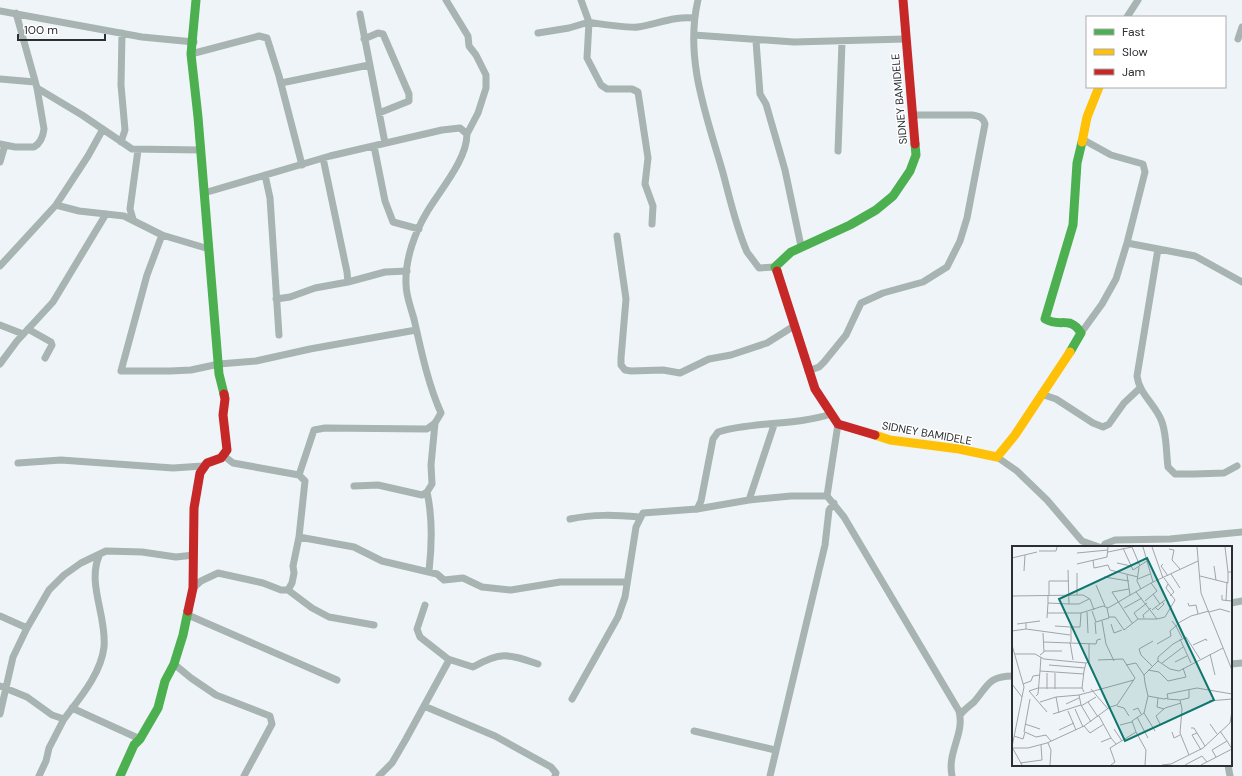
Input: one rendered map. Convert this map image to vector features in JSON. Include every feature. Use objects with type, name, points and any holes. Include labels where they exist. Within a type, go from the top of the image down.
[{"type":"street","points":[[18,463],[61,460],[173,468],[203,466],[224,456],[227,450],[223,415],[225,399],[218,364],[210,249],[192,54],[196,0]]},
{"type":"street","points":[[299,475],[314,430],[325,428],[428,429],[435,423],[441,413],[435,400],[406,290],[409,256],[427,212],[458,164],[467,130],[486,88],[486,75],[476,55],[469,46],[468,36],[446,0]]},
{"type":"street","points":[[581,0],[589,22],[588,58],[601,85],[607,89],[632,89],[638,92],[647,147],[645,184],[653,206],[652,224]]},
{"type":"street","points":[[698,0],[694,18],[694,35],[697,76],[702,105],[743,244],[752,261],[759,268],[775,267],[780,278],[808,371],[815,389],[838,424],[827,496]]},
{"type":"street","name":"SIDNEY BAMIDELE","points":[[775,267],[791,252],[801,246],[868,215],[893,196],[910,170],[916,155],[905,39],[903,0]]},
{"type":"street","points":[[1128,16],[1138,0]]},
{"type":"street","points":[[0,11],[132,35],[194,42]]},
{"type":"street","points":[[0,162],[3,145],[29,148],[34,147],[41,141],[44,129],[36,85],[16,13]]},
{"type":"street","points":[[360,14],[368,65],[385,143]]},
{"type":"street","points":[[538,34],[569,28],[589,22],[634,27],[681,17],[694,18]]},
{"type":"street","points":[[1238,39],[1242,27]]},
{"type":"street","points":[[121,139],[122,33]]},
{"type":"street","points":[[364,39],[378,33],[383,34],[409,94],[410,101],[406,104],[379,113]]},
{"type":"street","points":[[121,48],[132,35]]},
{"type":"street","points":[[694,35],[756,41],[842,42],[905,39]]},
{"type":"street","points":[[192,54],[262,36],[267,38],[271,45],[302,164]]},
{"type":"street","points":[[756,41],[760,94],[766,104],[785,170],[801,246]]},
{"type":"street","points":[[838,151],[842,42]]},
{"type":"street","points":[[281,83],[368,65]]},
{"type":"street","points":[[0,79],[36,85],[49,96],[121,139],[132,149],[201,150]]},
{"type":"street","points":[[1081,333],[1074,323],[1049,322],[1045,319],[1073,225],[1077,163],[1082,139],[1099,88]]},
{"type":"street","points":[[40,102],[49,96]]},
{"type":"street","points":[[808,371],[819,367],[846,335],[861,303],[883,293],[923,282],[942,272],[952,261],[967,218],[985,124],[984,120],[979,116],[972,115],[913,115]]},
{"type":"street","points":[[204,193],[302,164],[385,143],[442,130],[455,128],[467,130]]},
{"type":"street","points":[[0,266],[56,205],[88,156],[103,129]]},
{"type":"street","points":[[1082,139],[1111,154],[1143,164],[1145,167],[1127,243],[1120,269],[1102,304],[1089,320],[1072,351],[1041,394],[1020,428],[997,457],[1017,471],[1047,500],[1082,541],[1096,546]]},
{"type":"street","points":[[374,146],[385,201],[393,222],[419,229]]},
{"type":"street","points":[[132,219],[130,209],[138,150]]},
{"type":"street","points":[[324,158],[348,282]]},
{"type":"street","points":[[265,175],[270,198],[278,336]]},
{"type":"street","points":[[56,205],[79,211],[124,216],[132,219],[143,227],[162,235],[210,249]]},
{"type":"street","points":[[124,216],[130,209]]},
{"type":"street","points":[[0,364],[53,302],[106,214]]},
{"type":"street","points":[[162,235],[147,275],[121,371],[144,372],[191,370],[218,364],[256,361],[310,349],[416,330]]},
{"type":"street","points":[[617,236],[626,299],[621,358],[621,365],[625,370],[663,370],[680,373],[700,362],[731,355],[767,343],[794,326]]},
{"type":"street","points":[[1127,243],[1195,256],[1242,282]]},
{"type":"street","points":[[1158,249],[1138,361],[1137,376],[1140,388],[1155,408],[1162,421],[1166,436],[1168,467],[1172,472],[1178,474],[1224,473],[1237,466]]},
{"type":"street","points":[[276,299],[290,297],[315,288],[348,282],[385,272],[407,271]]},
{"type":"street","points":[[0,325],[26,332],[51,342],[52,345],[45,358]]},
{"type":"street","points":[[1041,394],[1056,399],[1093,423],[1103,427],[1109,424],[1124,403],[1140,388]]},
{"type":"street","points":[[697,509],[701,501],[714,436],[718,432],[799,422],[831,414]]},
{"type":"street","points":[[354,486],[378,485],[422,495],[427,492],[432,484],[431,465],[435,423]]},
{"type":"street","name":"SIDNEY BAMIDELE","points":[[838,424],[890,440],[959,449],[997,457]]},
{"type":"street","points":[[749,500],[774,425]]},
{"type":"street","points":[[224,456],[229,461],[239,465],[299,475],[305,483],[299,537],[293,566],[293,578],[288,590]]},
{"type":"street","points":[[120,776],[134,745],[140,739],[147,724],[155,714],[165,681],[174,664],[188,615],[193,588],[197,579],[194,555],[194,508],[197,482],[203,466]]},
{"type":"street","points":[[427,492],[431,510],[432,546],[429,571]]},
{"type":"street","points":[[572,699],[590,664],[616,621],[625,596],[626,582],[636,527],[643,513],[706,508],[749,500],[791,496],[827,496],[834,504],[878,573],[960,715],[960,728],[952,749],[950,762],[952,776]]},
{"type":"street","points":[[701,501],[706,508]]},
{"type":"street","points":[[770,776],[825,544],[830,510],[834,504]]},
{"type":"street","points":[[570,519],[589,515],[613,514],[640,517]]},
{"type":"street","points":[[1104,546],[1115,540],[1170,539],[1242,532]]},
{"type":"street","points":[[299,537],[354,547],[382,560],[438,574],[444,580],[463,578],[482,587],[511,590],[560,582],[626,582]]},
{"type":"street","points":[[0,714],[2,686],[13,657],[27,628],[49,590],[81,563],[106,552],[120,550],[176,557],[194,555]]},
{"type":"street","points":[[39,776],[49,748],[64,719],[90,683],[104,649],[104,635],[96,582],[96,566],[99,556]]},
{"type":"street","points":[[197,579],[218,573],[263,583],[281,590],[288,590],[312,608],[329,617],[374,625]]},
{"type":"street","points":[[1232,603],[1242,601]]},
{"type":"street","points":[[425,605],[417,629],[420,637],[448,659],[473,667],[496,656],[510,655],[538,664]]},
{"type":"street","points":[[188,615],[337,680]]},
{"type":"street","points":[[0,616],[27,628]]},
{"type":"street","points":[[379,776],[396,757],[448,659]]},
{"type":"street","points":[[1232,664],[1242,663]]},
{"type":"street","points":[[174,664],[191,678],[216,694],[270,716],[272,724],[244,776]]},
{"type":"street","points":[[960,715],[974,702],[987,684],[1002,676],[1012,676]]},
{"type":"street","points":[[2,686],[27,697],[52,715],[64,719]]},
{"type":"street","points":[[424,706],[495,736],[551,767],[556,773],[555,776]]},
{"type":"street","points":[[72,708],[140,739]]},
{"type":"street","points":[[694,731],[775,750]]},
{"type":"street","points":[[1228,766],[1230,776]]},
{"type":"traffic: fast","points":[[196,0],[191,54],[198,117],[219,374],[224,394]]},
{"type":"traffic: fast","points":[[1070,352],[1081,333],[1073,324],[1045,319],[1073,225],[1077,163],[1082,142]]},
{"type":"traffic: fast","points":[[777,271],[775,267],[791,252],[850,225],[876,210],[893,196],[910,171],[916,155],[915,144]]},
{"type":"traffic: fast","points":[[120,776],[134,745],[140,739],[158,708],[165,681],[174,664],[183,635],[188,611]]},
{"type":"traffic: slow","points":[[1082,142],[1087,117],[1099,88]]},
{"type":"traffic: slow","points":[[875,435],[890,440],[959,449],[997,457],[1015,435],[1070,352]]},
{"type":"traffic: jam","points":[[903,0],[915,144]]},
{"type":"traffic: jam","points":[[777,271],[815,389],[838,424],[875,435]]},
{"type":"traffic: jam","points":[[188,611],[193,588],[194,508],[200,473],[207,463],[221,458],[227,450],[223,415],[225,399],[224,394]]}]
